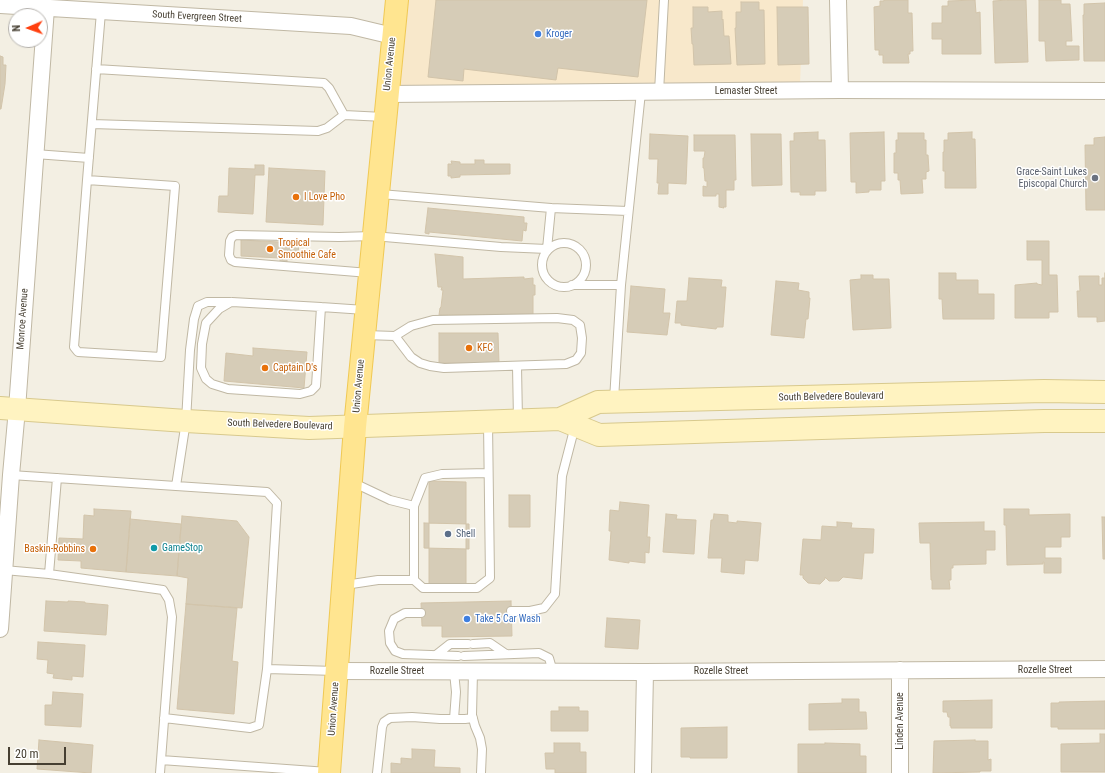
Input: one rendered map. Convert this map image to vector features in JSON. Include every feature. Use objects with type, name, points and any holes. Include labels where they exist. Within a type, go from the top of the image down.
[{"type":"main road","name":"Union Avenue","points":[[329,772],[355,427],[397,0]]},
{"type":"street","points":[[838,0],[840,90]]},
{"type":"street","name":"South Evergreen Street","points":[[0,5],[46,8]]},
{"type":"street","name":"South Evergreen Street","points":[[48,8],[351,26],[393,36]]},
{"type":"street","name":"Monroe Avenue","points":[[0,629],[11,475],[9,409],[35,154],[43,48]]},
{"type":"street","name":"Lemaster Street","points":[[387,94],[840,90],[1105,91]]},
{"type":"street","name":"South Belvedere Boulevard","points":[[568,422],[598,402],[1036,392],[1105,392]]},
{"type":"street","name":"South Belvedere Boulevard","points":[[9,409],[309,428],[518,421],[568,422],[599,434],[1036,421],[1105,421]]},
{"type":"street","name":"Linden Avenue","points":[[900,670],[900,773]]},
{"type":"street","name":"Rozelle Street","points":[[336,671],[645,672],[1105,670]]},
{"type":"street","points":[[643,773],[645,672]]},
{"type":"lane","points":[[659,92],[664,0]]},
{"type":"lane","points":[[87,180],[176,186],[161,357],[78,352],[74,347],[87,180],[101,12]]},
{"type":"lane","points":[[96,70],[324,83],[329,88],[344,115]]},
{"type":"lane","points":[[614,402],[620,286],[641,92]]},
{"type":"lane","points":[[92,124],[318,131],[327,128],[344,115],[385,117]]},
{"type":"lane","points":[[35,154],[89,158]]},
{"type":"lane","points":[[378,194],[551,208],[628,211]]},
{"type":"lane","points":[[547,249],[551,208]]},
{"type":"lane","points":[[370,273],[235,262],[231,260],[229,255],[230,241],[232,237],[236,235],[339,237],[374,236],[501,247],[547,249]]},
{"type":"lane","points":[[572,285],[583,276],[586,262],[584,255],[580,249],[574,245],[560,243],[553,245],[547,249],[543,255],[541,263],[545,277],[550,282],[557,286],[564,287],[572,285],[620,286]]},
{"type":"lane","points":[[176,486],[186,421],[190,350],[194,319],[198,306],[207,302],[232,302],[366,310]]},
{"type":"lane","points":[[232,302],[219,309],[206,323],[202,344],[202,368],[206,379],[212,384],[228,389],[300,394],[311,391],[316,386],[322,307]]},
{"type":"lane","points":[[364,335],[395,336],[411,326],[432,320],[556,318],[573,320],[580,325],[582,338],[581,353],[576,360],[566,364],[444,368],[420,363],[411,357],[395,336]]},
{"type":"lane","points":[[517,366],[518,421]]},
{"type":"lane","points":[[488,422],[490,578],[477,588],[422,588],[414,580],[414,506],[425,478],[442,474],[488,473]]},
{"type":"lane","points":[[511,611],[530,611],[544,608],[555,594],[562,476],[568,422]]},
{"type":"lane","points":[[11,475],[267,492],[277,503],[267,668],[259,725],[250,728],[164,718]]},
{"type":"lane","points":[[49,574],[57,478]]},
{"type":"lane","points":[[351,482],[390,500],[414,506]]},
{"type":"lane","points":[[4,570],[49,574],[163,590],[169,600],[172,617],[160,773]]},
{"type":"lane","points":[[344,585],[378,580],[414,580]]},
{"type":"lane","points":[[422,613],[405,613],[394,619],[389,631],[390,643],[395,651],[403,654],[461,656],[539,653],[549,658],[553,672]]},
{"type":"lane","points":[[436,655],[450,644],[490,643],[506,654]]},
{"type":"lane","points":[[267,668],[336,671]]},
{"type":"lane","points":[[454,672],[456,692],[454,719]]},
{"type":"lane","points":[[473,672],[473,718],[482,749],[482,773]]},
{"type":"lane","points":[[377,773],[382,727],[384,722],[390,718],[473,718]]},
{"type":"lane","points":[[161,760],[329,772]]},
{"type":"shaded area","points":[[394,0],[803,0],[800,85],[389,88]]},
{"type":"building","name":"Kroger","points":[[436,0],[647,0],[638,77],[558,68],[556,80],[464,69],[463,81],[428,77]]},
{"type":"building","points":[[908,0],[908,13],[912,13],[913,51],[910,51],[910,54],[908,54],[909,63],[883,63],[883,55],[879,55],[879,50],[875,50],[874,7],[880,6],[880,1]]},
{"type":"building","points":[[975,0],[976,13],[980,12],[981,54],[942,54],[942,39],[932,39],[932,23],[942,23],[942,6],[948,6],[948,1]]},
{"type":"building","points":[[1026,0],[1028,62],[995,63],[993,1]]},
{"type":"building","points":[[1039,0],[1061,0],[1061,4],[1070,4],[1072,41],[1066,41],[1066,46],[1079,46],[1079,60],[1046,61],[1045,41],[1039,41]]},
{"type":"building","points":[[741,2],[759,2],[759,10],[764,10],[765,64],[737,65],[735,28],[736,12],[741,12]]},
{"type":"building","points":[[1105,3],[1105,61],[1084,61],[1084,4]]},
{"type":"building","points":[[693,7],[708,7],[708,12],[722,11],[724,36],[729,36],[731,64],[694,65],[691,28],[693,28]]},
{"type":"building","points":[[777,7],[808,7],[809,64],[778,65]]},
{"type":"building","points":[[0,56],[3,57],[3,65],[6,65],[1,109],[0,109]]},
{"type":"building","points":[[818,132],[818,140],[825,140],[826,191],[815,191],[815,195],[800,195],[800,192],[791,192],[790,141],[794,141],[794,133]]},
{"type":"building","points":[[884,132],[885,181],[881,181],[881,190],[869,190],[869,192],[856,193],[856,182],[851,182],[850,133]]},
{"type":"building","points":[[972,132],[972,139],[975,139],[976,188],[945,188],[945,171],[943,171],[944,140],[948,140],[948,133]]},
{"type":"building","points":[[898,133],[924,133],[929,171],[926,172],[926,179],[922,179],[923,193],[901,194],[898,173],[894,173],[894,153],[896,153],[896,140],[898,140]]},
{"type":"building","points":[[650,134],[688,136],[686,184],[668,183],[668,194],[658,194],[658,159],[649,159]]},
{"type":"building","points":[[751,134],[781,134],[782,185],[752,186]]},
{"type":"building","points":[[694,135],[735,135],[736,180],[734,180],[734,190],[726,190],[726,207],[723,207],[724,208],[719,207],[719,194],[716,194],[716,196],[703,196],[703,186],[707,187],[707,181],[705,181],[703,168],[705,151],[694,151]]},
{"type":"building","name":"Grace-Saint Lukes Episcopal Church","points":[[1105,137],[1105,210],[1086,210],[1085,145],[1094,145],[1094,138]]},
{"type":"building","points":[[475,160],[484,160],[484,164],[510,164],[510,174],[460,175],[460,177],[451,178],[451,176],[448,176],[448,164],[452,164],[451,161],[460,162],[460,164],[475,164]]},
{"type":"building","points":[[255,165],[264,165],[264,175],[255,175],[253,214],[218,212],[219,196],[228,196],[229,168],[255,169]]},
{"type":"building","name":"I Love Pho","points":[[269,168],[325,171],[323,225],[266,222]]},
{"type":"building","points":[[428,208],[524,217],[524,223],[527,223],[526,231],[523,230],[522,241],[429,232],[429,234],[425,233]]},
{"type":"building","name":"Tropical Smoothie Cafe","points":[[241,240],[299,243],[298,255],[294,255],[293,259],[287,259],[287,262],[280,262],[280,258],[241,256]]},
{"type":"building","points":[[1027,241],[1049,241],[1049,275],[1057,275],[1058,312],[1049,312],[1049,318],[1015,318],[1015,285],[1037,283],[1042,285],[1042,260],[1027,260]]},
{"type":"building","points":[[435,254],[463,257],[463,279],[533,278],[535,295],[533,295],[533,314],[439,315],[443,290],[441,290],[442,287],[438,287]]},
{"type":"building","points":[[939,273],[956,273],[956,280],[978,280],[978,294],[994,294],[994,319],[943,319],[942,299],[939,299]]},
{"type":"building","points":[[861,275],[873,275],[873,279],[889,279],[891,328],[853,330],[850,280],[861,279]]},
{"type":"building","points":[[1079,276],[1099,276],[1099,285],[1102,285],[1102,278],[1105,278],[1105,321],[1097,322],[1097,317],[1078,317],[1077,291],[1080,291]]},
{"type":"building","points":[[689,278],[722,280],[721,287],[726,287],[723,327],[717,327],[716,329],[675,323],[677,301],[687,301]]},
{"type":"building","points":[[776,281],[799,283],[798,290],[809,292],[810,298],[808,319],[806,319],[804,338],[771,335]]},
{"type":"building","points":[[631,286],[665,289],[663,313],[670,313],[667,335],[627,332]]},
{"type":"building","name":"KFC","points":[[439,333],[498,333],[499,363],[439,363]]},
{"type":"building","name":"Captain D's","points":[[253,348],[307,352],[304,388],[224,381],[226,353],[253,356]]},
{"type":"building","name":"Shell","points":[[429,481],[466,482],[466,587],[429,587]]},
{"type":"building","points":[[509,495],[530,495],[530,527],[509,527]]},
{"type":"building","points":[[620,502],[649,505],[647,537],[650,537],[649,553],[645,552],[645,563],[629,561],[629,563],[609,560],[611,531],[609,531],[610,510],[619,511]]},
{"type":"building","name":"Baskin-Robbins","points":[[94,509],[131,511],[126,572],[81,568],[81,561],[58,560],[59,538],[83,539],[84,515],[94,516]]},
{"type":"building","points":[[1004,509],[1029,509],[1029,515],[1070,514],[1070,537],[1061,537],[1061,547],[1045,547],[1045,558],[1061,558],[1061,573],[1044,573],[1044,562],[1043,564],[1007,565]]},
{"type":"building","points":[[666,514],[677,515],[676,519],[696,520],[694,554],[663,552]]},
{"type":"building","points":[[714,514],[728,515],[728,522],[737,523],[737,521],[761,523],[758,561],[745,560],[744,574],[721,572],[722,558],[708,558],[711,520],[713,520]]},
{"type":"building","points":[[182,516],[237,521],[249,537],[242,608],[186,604],[188,578],[177,576]]},
{"type":"building","points":[[1102,517],[1105,517],[1105,559],[1103,559]]},
{"type":"building","name":"GameStop","points":[[130,519],[181,524],[177,576],[126,572]]},
{"type":"building","points":[[837,522],[852,523],[851,528],[874,529],[873,553],[864,553],[862,579],[843,577],[839,581],[829,581],[825,577],[820,584],[808,583],[803,578],[803,575],[800,575],[803,539],[821,540],[822,526],[837,527]]},
{"type":"building","points":[[984,522],[984,531],[995,531],[995,550],[986,550],[986,564],[953,565],[953,568],[951,568],[951,580],[949,580],[950,589],[932,589],[930,543],[920,543],[919,523]]},
{"type":"building","points":[[424,523],[469,524],[469,549],[424,548]]},
{"type":"building","points":[[46,601],[85,602],[108,605],[106,635],[44,631]]},
{"type":"building","name":"Take 5 Car Wash","points":[[511,601],[512,636],[442,637],[442,626],[422,626],[421,603]]},
{"type":"building","points":[[186,604],[237,608],[232,661],[238,662],[234,714],[177,709]]},
{"type":"building","points":[[607,618],[640,620],[638,649],[605,647]]},
{"type":"building","points":[[38,642],[85,645],[83,677],[72,676],[72,680],[53,678],[54,674],[47,673],[48,660],[37,659]]},
{"type":"building","points":[[53,692],[83,694],[81,727],[45,725],[45,705],[52,705]]},
{"type":"building","points":[[842,699],[859,699],[859,712],[866,712],[867,729],[809,730],[809,704],[842,703]]},
{"type":"building","points":[[992,700],[992,728],[951,728],[950,717],[948,717],[947,712],[943,712],[943,701]]},
{"type":"building","points":[[1105,701],[1105,729],[1058,729],[1058,727],[1051,727],[1051,703]]},
{"type":"building","points":[[559,707],[579,707],[579,711],[588,711],[588,731],[551,731],[551,711],[559,711]]},
{"type":"building","points":[[727,727],[727,758],[681,757],[681,728]]},
{"type":"building","points":[[1100,734],[1105,734],[1105,772],[1061,772],[1061,744],[1100,743]]},
{"type":"building","points":[[39,740],[93,745],[91,773],[37,769]]},
{"type":"building","points":[[934,741],[988,741],[988,760],[991,759],[991,771],[933,773]]},
{"type":"building","points":[[554,743],[580,743],[580,752],[586,752],[586,773],[555,773],[555,769],[546,769],[545,753],[554,753]]},
{"type":"building","points":[[798,744],[860,744],[860,756],[866,756],[866,773],[798,773]]},
{"type":"building","points":[[412,749],[435,750],[434,767],[460,768],[460,773],[391,773],[391,763],[401,764],[401,758],[412,759]]},
{"type":"place","name":"Kroger","points":[[538,34]]},
{"type":"place","name":"Grace-Saint Lukes Episcopal Church","points":[[1095,178]]},
{"type":"place","name":"I Love Pho","points":[[296,197]]},
{"type":"place","name":"Tropical Smoothie Cafe","points":[[270,249]]},
{"type":"place","name":"KFC","points":[[469,348]]},
{"type":"place","name":"Captain D's","points":[[265,368]]},
{"type":"place","name":"Shell","points":[[448,534]]},
{"type":"place","name":"GameStop","points":[[154,548]]},
{"type":"place","name":"Baskin-Robbins","points":[[93,549]]},
{"type":"place","name":"Take 5 Car Wash","points":[[467,619]]}]
